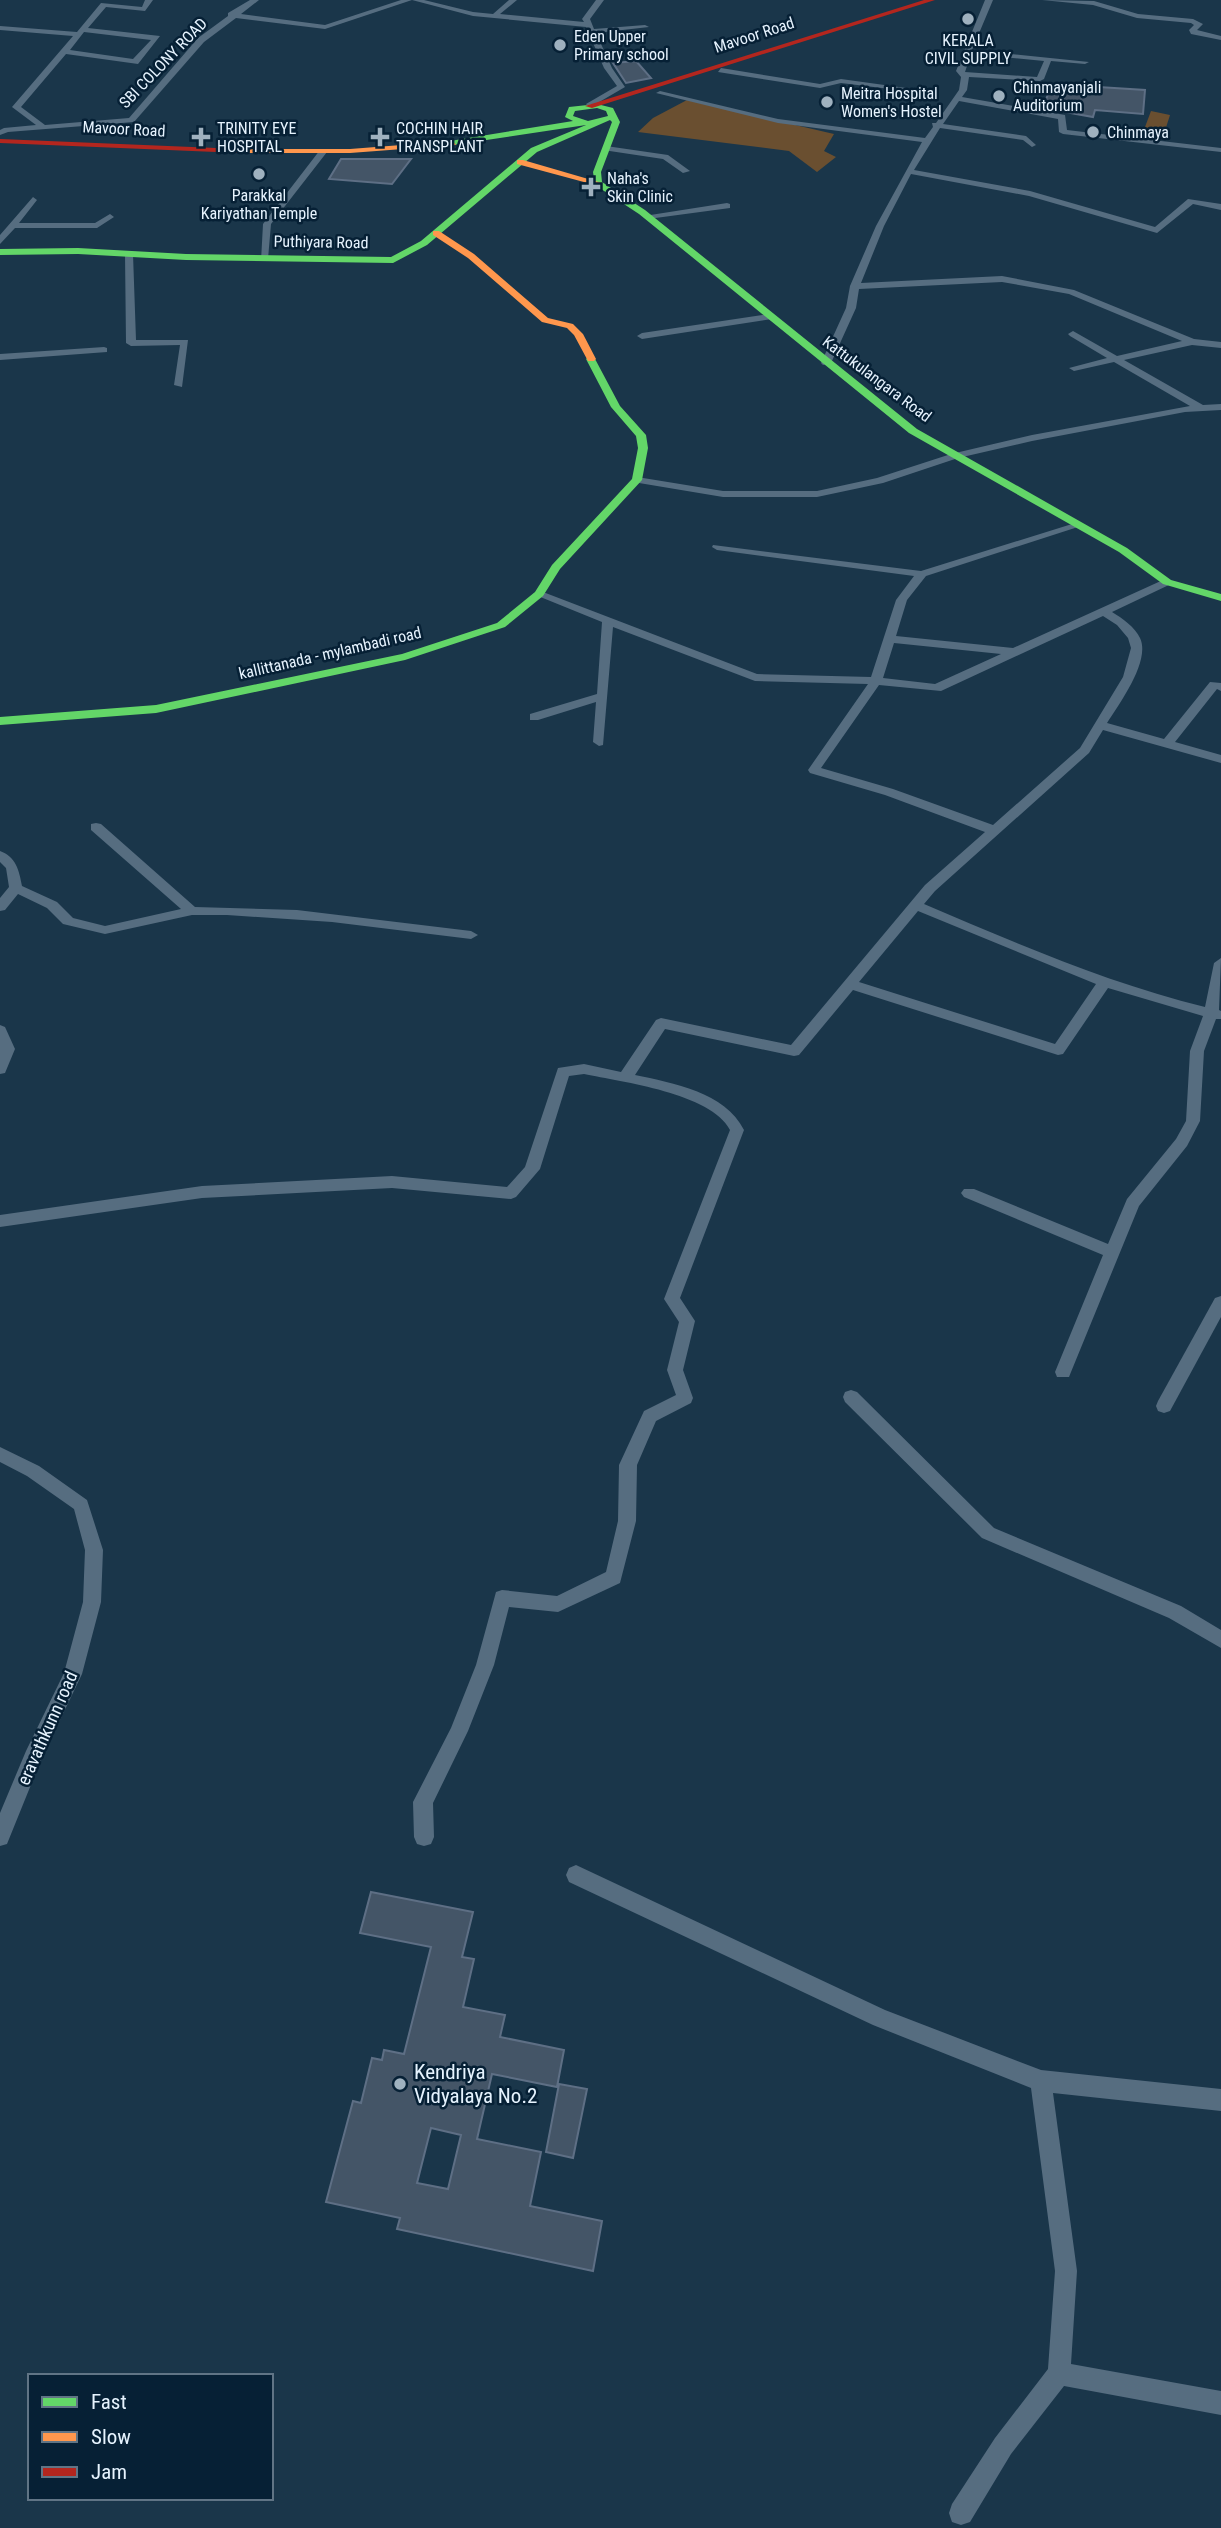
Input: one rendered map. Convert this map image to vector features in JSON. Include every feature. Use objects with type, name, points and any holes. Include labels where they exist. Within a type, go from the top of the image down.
[{"type":"street","points":[[43,126],[16,107],[104,5],[145,9],[149,0]]},
{"type":"street","name":"SBI COLONY ROAD","points":[[0,137],[43,126],[131,120],[201,40],[231,15],[255,0]]},
{"type":"street","points":[[231,15],[325,27],[408,0]]},
{"type":"street","points":[[415,0],[492,16],[590,28],[645,27]]},
{"type":"street","points":[[492,16],[513,0]]},
{"type":"street","points":[[589,106],[621,87],[586,19],[600,0]]},
{"type":"street","name":"Mavoor Road","points":[[0,137],[323,152],[446,145],[576,116],[589,106],[931,0]]},
{"type":"street","name":"Mavoor Road","points":[[0,137],[253,148],[352,147],[456,139],[576,116],[607,118],[660,93],[721,71],[950,0]]},
{"type":"street","points":[[826,363],[851,308],[855,286],[880,226],[925,140],[958,99],[965,77],[960,71],[989,0]]},
{"type":"street","points":[[1046,0],[1094,3],[1137,16],[1193,21],[1199,24],[1192,30],[1194,32],[1221,38]]},
{"type":"street","points":[[0,29],[157,38],[135,62],[64,51]]},
{"type":"street","points":[[969,52],[1085,62]]},
{"type":"street","points":[[962,74],[1040,79],[1048,59]]},
{"type":"street","points":[[721,71],[820,86],[841,81],[931,93]]},
{"type":"street","points":[[660,93],[778,121],[925,140]]},
{"type":"street","points":[[958,99],[1062,117],[1063,132],[1221,150]]},
{"type":"street","name":"Mavoor Road","points":[[589,106],[604,107],[607,118]]},
{"type":"street","points":[[598,183],[597,172],[616,122],[607,118]]},
{"type":"street","name":"Puthiyara Road","points":[[0,252],[393,260],[436,233],[534,150],[607,118]]},
{"type":"street","points":[[935,125],[1018,136],[1026,138],[1032,145]]},
{"type":"street","points":[[606,148],[664,157],[686,171]]},
{"type":"street","points":[[264,259],[267,224],[323,152]]},
{"type":"street","name":"Kattukulangara Road","points":[[520,162],[598,183],[648,216],[769,317],[913,431],[1076,526],[1123,550],[1167,582],[1221,598]]},
{"type":"street","points":[[908,171],[1030,194],[1157,230],[1191,201],[1221,206]]},
{"type":"street","points":[[0,241],[33,200]]},
{"type":"street","points":[[648,216],[727,206]]},
{"type":"street","points":[[12,225],[85,226],[103,223],[110,217]]},
{"type":"street","points":[[436,233],[471,257],[545,320],[570,326],[578,334],[616,407],[641,435],[643,448],[637,480],[723,494],[817,494],[879,481],[955,456],[1185,408],[1221,407]]},
{"type":"street","points":[[129,254],[131,343],[185,342],[179,386]]},
{"type":"street","points":[[855,286],[1002,279],[1071,292],[1192,342],[1221,345]]},
{"type":"street","points":[[642,335],[769,317]]},
{"type":"street","points":[[1073,334],[1203,409]]},
{"type":"street","points":[[1074,368],[1121,360],[1192,342]]},
{"type":"street","points":[[0,357],[104,350]]},
{"type":"street","name":"kallittanada - mylambadi road","points":[[0,721],[156,709],[405,657],[501,625],[539,594],[556,567],[637,480]]},
{"type":"street","points":[[717,547],[922,574],[1076,526]]},
{"type":"street","points":[[922,574],[902,600],[876,681],[814,770],[889,792],[993,830]]},
{"type":"street","points":[[539,594],[755,677],[876,681],[937,688],[1167,582]]},
{"type":"street","points":[[625,1079],[661,1023],[794,1051],[882,944],[918,906],[930,888],[1085,750],[1129,677],[1138,648],[1134,637],[1121,623],[1103,611]]},
{"type":"street","points":[[599,742],[608,621]]},
{"type":"street","points":[[889,639],[1014,652]]},
{"type":"street","points":[[1167,744],[1213,685],[1221,687]]},
{"type":"street","points":[[534,718],[602,696]]},
{"type":"street","points":[[1100,725],[1221,759]]},
{"type":"street","points":[[96,827],[192,911]]},
{"type":"street","points":[[0,855],[12,867],[16,888]]},
{"type":"street","points":[[16,888],[52,905],[68,920],[105,930],[192,911],[232,910],[471,935]]},
{"type":"street","points":[[0,907],[16,888]]},
{"type":"street","points":[[918,906],[1104,982],[1162,1002],[1216,1014]]},
{"type":"street","points":[[1063,1372],[1092,1307],[1132,1203],[1182,1142],[1193,1121],[1197,1051],[1216,1014],[1221,963]]},
{"type":"street","points":[[850,984],[1058,1050],[1104,982]]},
{"type":"street","points":[[0,1030],[8,1049],[0,1069]]},
{"type":"street","points":[[0,1221],[202,1192],[392,1182],[511,1192],[532,1169],[563,1072],[584,1069],[649,1082],[730,1114],[737,1130],[672,1299],[687,1321],[675,1370],[685,1398],[649,1416],[628,1465],[627,1521],[614,1577],[558,1604],[502,1598],[485,1665],[459,1731],[423,1802],[424,1837]]},
{"type":"street","points":[[969,1193],[1112,1252]]},
{"type":"street","points":[[1164,1406],[1221,1302]]},
{"type":"street","points":[[851,1397],[988,1533],[1175,1612],[1221,1640]]},
{"type":"street","name":"eravathkunn road","points":[[0,1454],[33,1471],[80,1505],[94,1550],[92,1602],[73,1674],[33,1757],[0,1837]]},
{"type":"street","points":[[576,1875],[880,2018],[1041,2081],[1221,2100]]},
{"type":"street","points":[[961,2513],[1003,2446],[1059,2373],[1066,2272],[1041,2081]]},
{"type":"street","points":[[1059,2373],[1221,2403]]},
{"type":"shaded area","points":[[687,100],[834,134],[824,151],[836,157],[817,172],[789,151],[638,132],[653,118]]},
{"type":"shaded area","points":[[1151,111],[1170,115],[1163,137],[1149,138],[1142,135]]},
{"type":"building","points":[[636,61],[651,78],[626,83],[613,63]]},
{"type":"building","points":[[1051,86],[1097,94],[1099,87],[1145,90],[1143,114],[1095,110],[1093,117],[1043,108]]},
{"type":"building","points":[[341,159],[411,159],[392,184],[329,179]]},
{"type":"building","name":"Kendriya Vidyalaya No.2","points":[[371,1892],[473,1912],[462,1957],[474,1959],[463,2007],[505,2015],[500,2037],[564,2050],[557,2087],[492,2074],[477,2139],[541,2152],[530,2206],[602,2221],[593,2271],[397,2229],[400,2218],[326,2202],[353,2101],[361,2103],[372,2058],[382,2060],[384,2050],[404,2054],[431,1947],[360,1933]],"holes":[[[431,2128],[461,2135],[448,2189],[417,2183]]]},
{"type":"building","name":"Kendriya Vidyalaya No.2","points":[[559,2084],[587,2089],[573,2158],[546,2152]]},
{"type":"traffic: fast","points":[[597,106],[610,110],[612,117],[588,123],[569,117],[572,109],[597,106]]},
{"type":"traffic: fast","points":[[612,117],[616,122],[597,172],[598,183],[642,212],[913,431],[1123,550],[1167,582],[1221,598]]},
{"type":"traffic: fast","points":[[453,143],[580,122]]},
{"type":"traffic: fast","points":[[0,252],[78,251],[186,257],[393,260],[424,243],[534,150],[597,123]]},
{"type":"traffic: fast","points":[[0,721],[156,709],[405,657],[501,625],[539,594],[556,567],[637,480],[643,448],[641,435],[616,407],[591,359]]},
{"type":"traffic: slow","points":[[240,151],[350,151],[453,143]]},
{"type":"traffic: slow","points":[[520,162],[598,183]]},
{"type":"traffic: slow","points":[[436,233],[471,256],[545,320],[570,326],[578,334],[591,359]]},
{"type":"traffic: jam","points":[[589,106],[931,0]]},
{"type":"traffic: jam","points":[[0,141],[240,151]]},
{"type":"place","name":"KERALA CIVIL SUPPLY","points":[[968,19]]},
{"type":"place","name":"Eden Upper Primary school","points":[[560,45]]},
{"type":"place","name":"Chinmayanjali Auditorium","points":[[999,96]]},
{"type":"place","name":"Meitra Hospital Women's Hostel","points":[[827,102]]},
{"type":"place","name":"Chinmaya","points":[[1093,132]]},
{"type":"place","name":"TRINITY EYE HOSPITAL","points":[[201,137]]},
{"type":"place","name":"COCHIN HAIR TRANSPLANT","points":[[380,137]]},
{"type":"place","name":"Parakkal Kariyathan Temple","points":[[259,174]]},
{"type":"place","name":"Naha's Skin Clinic","points":[[591,187]]},
{"type":"place","name":"Kendriya Vidyalaya No.2","points":[[400,2084]]}]
